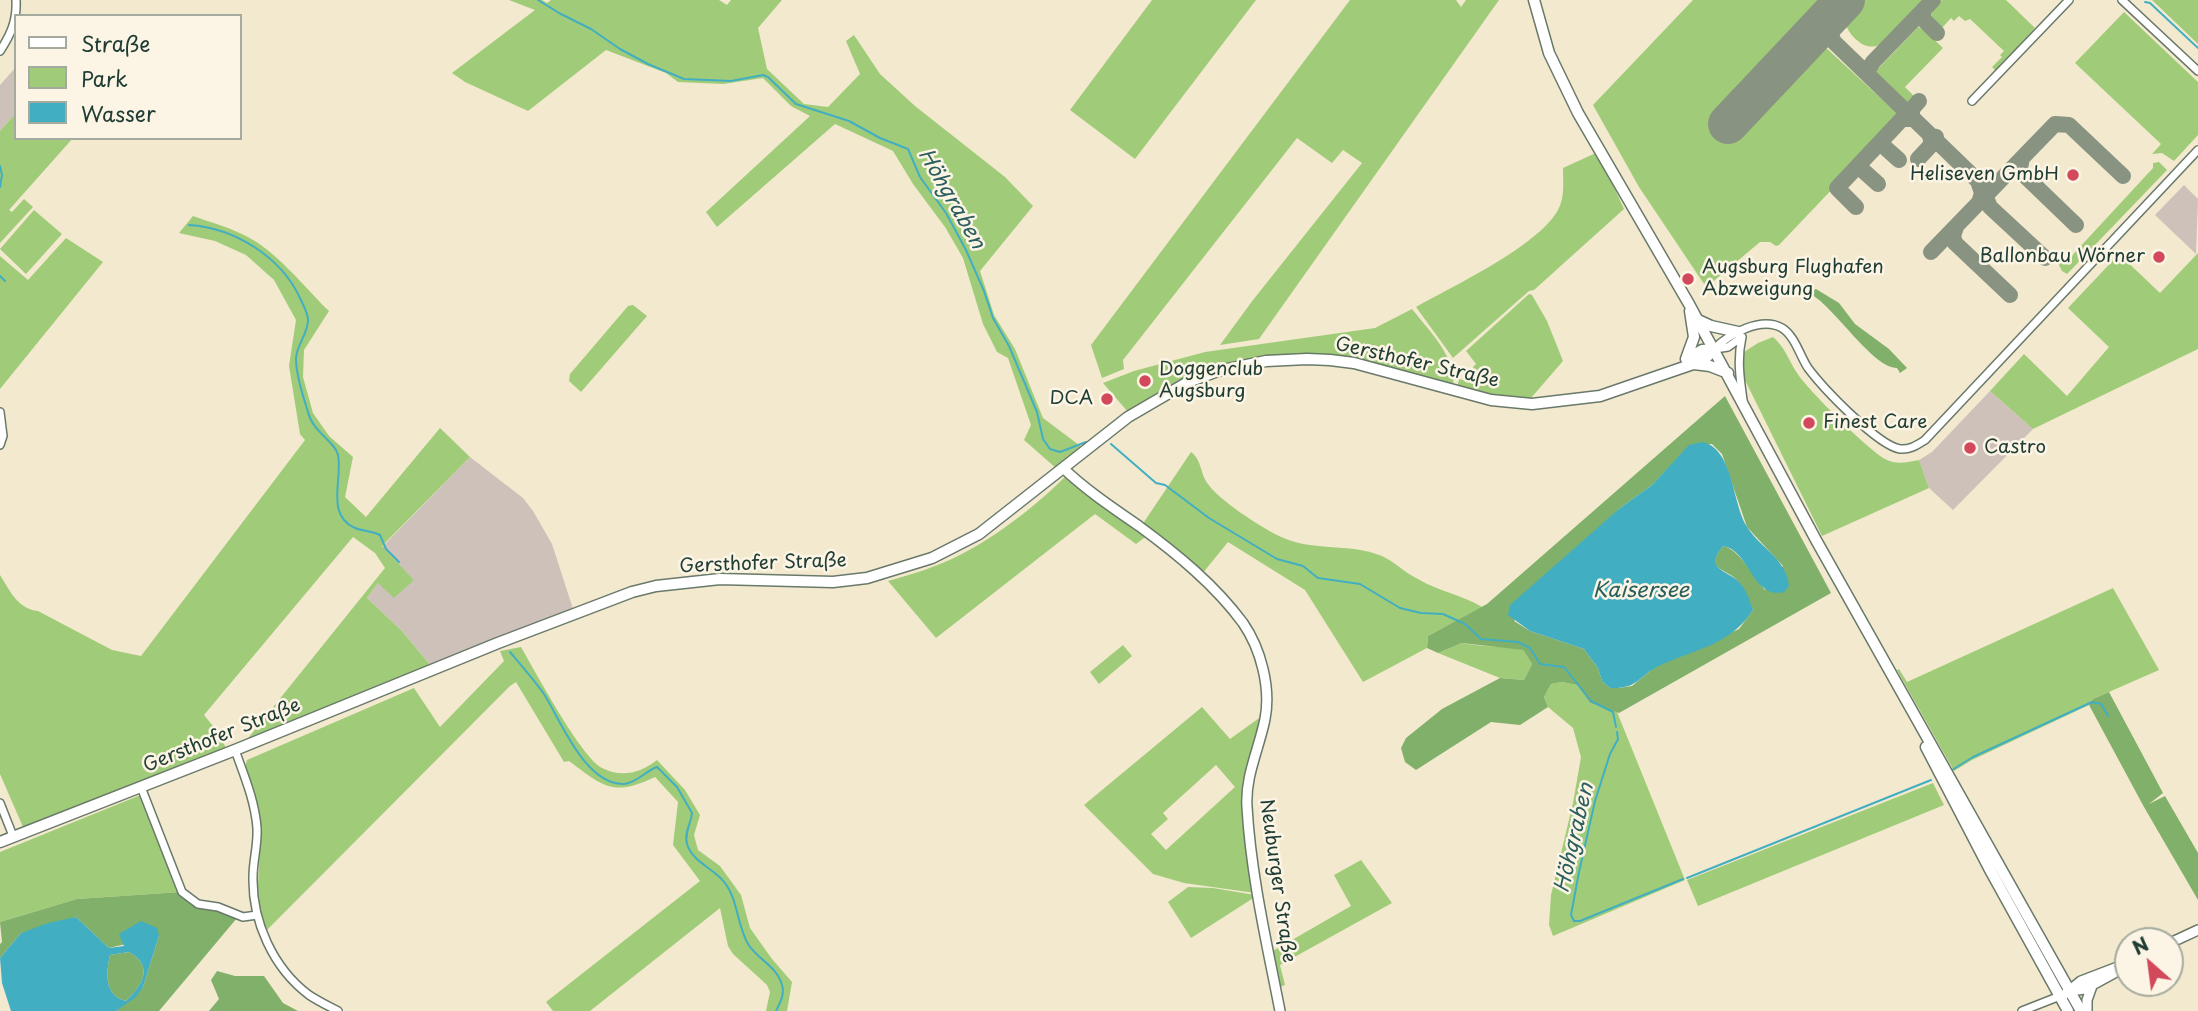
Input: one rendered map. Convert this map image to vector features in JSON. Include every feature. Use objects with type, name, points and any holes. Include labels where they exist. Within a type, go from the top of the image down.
[{"type":"main road","points":[[1534,0],[1549,53],[1564,87],[1728,373],[1794,501],[1895,684],[2081,1011]]},
{"type":"main road","points":[[1689,304],[1694,337],[1690,361],[1728,373]]},
{"type":"main road","points":[[1698,320],[1711,327],[1740,334]]},
{"type":"main road","name":"Gersthofer Straße","points":[[0,842],[510,638],[632,592],[656,586],[720,579],[833,582],[867,578],[932,558],[979,534],[1128,417],[1152,402],[1188,382],[1242,365],[1307,359],[1354,363],[1491,400],[1532,404],[1600,396],[1707,357],[1714,349]]},
{"type":"main road","points":[[1895,684],[1989,868],[2068,1011]]},
{"type":"street","points":[[1972,102],[2069,0]]},
{"type":"street","points":[[2122,0],[2198,71]]},
{"type":"street","points":[[0,51],[12,34],[14,23]]},
{"type":"street","points":[[1714,349],[1724,340],[1749,329],[1770,324],[1784,330],[1813,374],[1850,412],[1891,446],[1912,448],[1924,440],[2198,150]]},
{"type":"street","points":[[1740,334],[1739,361],[1743,401]]},
{"type":"street","points":[[0,412],[3,436],[0,445]]},
{"type":"street","name":"Neuburger Straße","points":[[1063,468],[1184,561],[1227,604],[1256,645],[1267,699],[1265,719],[1247,789],[1247,806],[1257,894],[1280,1011]]},
{"type":"street","points":[[235,750],[251,797],[257,825],[258,839],[253,875],[257,915],[269,945],[291,979],[310,995],[338,1011]]},
{"type":"street","points":[[141,787],[182,892],[198,904],[218,907],[243,917],[257,915]]},
{"type":"street","points":[[0,803],[13,836]]},
{"type":"street","points":[[2022,1011],[2070,991],[2081,981],[2114,968]]},
{"type":"street","points":[[2070,991],[2092,986],[2114,972]]},
{"type":"street","points":[[2087,1011],[2087,1000],[2092,986]]},
{"type":"shaded area","points":[[14,69],[14,115],[0,131],[0,85]]},
{"type":"shaded area","points":[[2184,185],[2198,199],[2196,254],[2155,215]]},
{"type":"shaded area","points":[[1990,391],[2033,429],[1953,510],[1929,488],[1919,460],[1932,452]]},
{"type":"shaded area","points":[[470,457],[523,498],[533,511],[552,544],[573,609],[431,666],[402,631],[367,598],[378,583],[414,580],[382,547]]},
{"type":"green space","points":[[509,0],[542,0],[547,3],[551,0],[719,0],[727,5],[731,0],[782,0],[758,28],[767,69],[804,104],[828,107],[860,74],[846,41],[854,35],[880,74],[915,106],[1005,177],[1033,206],[980,271],[994,315],[1015,349],[1043,418],[1083,448],[1057,469],[1024,440],[1031,425],[1008,358],[997,352],[983,324],[963,258],[893,151],[835,124],[717,227],[706,212],[810,116],[791,106],[763,78],[723,84],[678,82],[666,73],[606,50],[528,111],[465,82],[452,73],[535,10]]},
{"type":"green space","points":[[1152,0],[1256,0],[1135,159],[1070,110]]},
{"type":"green space","points":[[1350,0],[1456,0],[1461,7],[1466,0],[1499,0],[1259,339],[1220,345],[1362,163],[1343,150],[1332,163],[1297,138],[1123,360],[1124,369],[1102,378],[1091,345]]},
{"type":"green space","points":[[1693,0],[1826,0],[1717,115],[1736,133],[1823,45],[1899,115],[1898,120],[1779,245],[1760,242],[1709,285],[1702,281],[1639,187],[1593,105]]},
{"type":"green space","points":[[1863,0],[1923,0],[1881,44],[1870,46],[1859,42],[1845,23]]},
{"type":"green space","points":[[1942,0],[2006,0],[2035,28],[1996,71],[1992,67],[2004,51],[1970,19],[1965,21],[1959,16],[1954,21],[1951,18],[1942,28],[1932,19],[1932,11]]},
{"type":"green space","points":[[2152,0],[2198,0],[2198,44]]},
{"type":"green space","points":[[2124,12],[2198,82],[2198,135],[2174,161],[2162,153],[2152,154],[2161,144],[2075,63]]},
{"type":"green space","points":[[1918,27],[1943,48],[1905,87],[1917,99],[1910,105],[1878,76],[1876,71]]},
{"type":"green space","points":[[14,115],[14,140],[71,140],[9,210],[12,212],[24,199],[33,207],[0,243],[0,131]]},
{"type":"green space","points":[[1598,152],[1624,209],[1453,358],[1416,307],[1493,264],[1532,238],[1558,210],[1562,200],[1563,168]]},
{"type":"green space","points":[[2159,162],[2167,170],[2067,274],[2062,271],[2059,265],[2062,259],[2066,262],[2153,168],[2153,163]]},
{"type":"green space","points":[[34,210],[62,234],[26,274],[0,249]]},
{"type":"green space","points":[[193,216],[244,235],[268,250],[329,311],[304,350],[303,377],[313,413],[329,436],[353,457],[345,497],[366,517],[440,428],[470,457],[382,546],[414,580],[394,598],[378,583],[367,598],[402,631],[431,666],[245,742],[385,568],[375,553],[353,537],[204,715],[221,736],[226,749],[23,827],[0,774],[0,575],[15,598],[25,607],[38,611],[112,650],[141,656],[305,440],[300,434],[289,366],[296,320],[274,280],[246,255],[215,241],[179,233]]},
{"type":"green space","points":[[66,238],[103,262],[0,389],[0,256],[28,280]]},
{"type":"green space","points":[[2198,253],[2198,349],[2033,429],[1990,391],[2024,354],[2067,396],[2109,347],[2068,308],[2119,254],[2160,293]]},
{"type":"green space","points":[[1816,289],[1839,303],[1855,324],[1889,349],[1907,368],[1900,373],[1897,368],[1877,358],[1812,295],[1811,291]]},
{"type":"green space","points":[[1529,294],[1547,321],[1563,361],[1531,398],[1491,396],[1457,389],[1459,379],[1483,385],[1473,367],[1476,364],[1466,351]]},
{"type":"green space","points":[[633,305],[647,316],[581,392],[569,381],[570,374],[628,306]]},
{"type":"green space","points":[[1412,309],[1447,355],[1453,388],[1305,356],[1186,380],[1128,412],[1103,383],[1134,371],[1205,352],[1375,328]]},
{"type":"green space","points":[[1773,337],[1813,393],[1867,445],[1891,462],[1919,460],[1929,488],[1822,536],[1742,374],[1741,354]]},
{"type":"green space","points":[[1725,396],[1831,593],[1619,713],[1590,703],[1577,685],[1562,682],[1551,684],[1544,697],[1548,707],[1520,725],[1491,722],[1416,770],[1405,762],[1401,748],[1406,738],[1442,709],[1500,678],[1524,680],[1532,664],[1523,650],[1462,643],[1438,653],[1427,648],[1428,636],[1487,604]],"holes":[[[1712,444],[1722,454],[1747,527],[1783,566],[1765,590],[1735,552],[1723,546],[1715,559],[1716,564],[1739,582],[1753,610],[1739,629],[1655,667],[1632,686],[1610,688],[1602,681],[1598,668],[1584,649],[1530,631],[1514,621],[1620,508],[1652,485],[1689,446]]]},
{"type":"green space","points":[[1191,452],[1197,459],[1205,480],[1221,498],[1277,535],[1303,544],[1356,549],[1382,556],[1426,583],[1482,607],[1428,636],[1427,648],[1363,682],[1305,590],[1228,542],[1202,574],[1142,525]]},
{"type":"green space","points":[[1067,475],[1148,535],[1136,544],[1095,514],[936,638],[888,581],[935,566],[970,550],[1022,515]]},
{"type":"green space","points":[[2113,588],[2159,670],[2093,699],[2089,705],[1954,771],[1897,670],[1899,669],[1907,682]]},
{"type":"green space","points":[[1462,643],[1523,650],[1532,664],[1524,680],[1500,678],[1438,653]]},
{"type":"green space","points":[[1123,645],[1132,656],[1099,684],[1090,672]]},
{"type":"green space","points":[[521,647],[559,712],[593,761],[609,771],[631,773],[657,760],[685,790],[700,815],[694,835],[698,850],[720,866],[741,895],[750,928],[792,982],[787,1011],[766,1011],[770,992],[767,985],[733,954],[728,946],[720,908],[590,1011],[553,1011],[546,1002],[700,881],[673,845],[678,802],[655,777],[619,788],[601,783],[569,761],[564,762],[516,682],[265,932],[257,903],[261,826],[245,767],[247,760],[414,688],[440,727],[504,661],[500,651]]},
{"type":"green space","points":[[1562,682],[1577,685],[1590,703],[1617,712],[1685,880],[1553,936],[1549,925],[1551,895],[1581,757],[1573,728],[1548,707],[1544,697],[1551,684]]},
{"type":"green space","points":[[2109,692],[2163,793],[2149,804],[2165,796],[2198,853],[2198,900],[2089,705],[2093,699]]},
{"type":"green space","points":[[1202,707],[1230,739],[1262,716],[1242,789],[1255,893],[1184,883],[1153,874],[1084,805]],"holes":[[[1216,765],[1235,787],[1166,850],[1151,834],[1168,819],[1163,813]]]},
{"type":"green space","points":[[1933,783],[1944,805],[1698,906],[1687,880]]},
{"type":"green space","points":[[143,794],[181,892],[77,899],[0,922],[0,852]]},
{"type":"green space","points":[[1361,860],[1392,903],[1280,965],[1285,985],[1278,988],[1271,952],[1351,906],[1334,875]]},
{"type":"green space","points":[[1188,887],[1213,888],[1255,897],[1191,938],[1168,902]]},
{"type":"green space","points":[[181,892],[183,896],[237,918],[159,1011],[116,1011],[143,987],[159,936],[109,948],[76,917],[21,933],[0,958],[0,922],[77,899]]},
{"type":"green space","points":[[129,952],[137,957],[144,969],[141,982],[126,1001],[110,989],[108,969],[110,955]]},
{"type":"green space","points":[[217,971],[235,976],[264,976],[283,1003],[298,1011],[209,1011],[219,999],[211,980]]},
{"type":"water","name":"Kaisersee","points":[[1702,442],[1712,446],[1720,454],[1746,525],[1783,567],[1789,586],[1784,592],[1765,589],[1739,556],[1732,549],[1723,546],[1718,553],[1716,564],[1740,583],[1753,610],[1744,622],[1722,639],[1659,666],[1633,684],[1610,688],[1602,681],[1598,668],[1584,649],[1530,631],[1508,615],[1510,605],[1620,508],[1652,485],[1689,445]]},
{"type":"water","points":[[76,917],[109,948],[124,946],[119,934],[141,921],[157,928],[159,936],[143,987],[136,997],[116,1011],[11,1011],[2,983],[0,958],[21,933]],"holes":[[[129,952],[137,957],[144,969],[143,976],[137,989],[126,1001],[110,989],[110,955]]]},
{"type":"waterway","name":"Höhgraben","points":[[538,0],[591,29],[620,49],[684,79],[731,81],[763,75],[796,104],[849,121],[908,149],[920,177],[946,213],[966,250],[993,318],[1009,346],[1037,412],[1043,439],[1050,449],[1060,452],[1086,442]]},
{"type":"waterway","points":[[2145,2],[2150,3],[2198,48]]},
{"type":"waterway","points":[[0,166],[0,187]]},
{"type":"waterway","points":[[189,225],[223,232],[255,247],[292,283],[308,319],[297,354],[298,379],[314,426],[333,445],[338,455],[337,495],[340,514],[355,528],[380,535],[386,549],[399,562]]},
{"type":"waterway","points":[[0,276],[5,281]]},
{"type":"waterway","name":"Höhgraben","points":[[1111,444],[1156,483],[1165,485],[1209,518],[1277,559],[1303,566],[1318,578],[1360,584],[1400,608],[1443,614],[1465,624],[1481,639],[1518,642],[1530,648],[1540,664],[1564,667],[1591,701],[1613,712],[1616,727]]},
{"type":"waterway","points":[[510,652],[544,694],[566,735],[597,774],[610,782],[624,784],[657,767],[677,787],[692,813],[686,836],[690,851],[725,883],[733,897],[748,944],[779,978],[783,992],[776,1011]]},
{"type":"waterway","name":"Höhgraben","points":[[1952,770],[1973,757],[2092,702],[2101,704],[2108,716]]},
{"type":"waterway","name":"Höhgraben","points":[[1617,732],[1618,739],[1610,754],[1595,801],[1571,915],[1574,921],[1580,921],[1683,879]]},
{"type":"waterway","name":"Höhgraben","points":[[1687,878],[1931,780]]},
{"type":"taxiway","points":[[1846,0],[1830,18],[1829,31],[1834,42],[1978,181],[1982,193],[1979,203]]},
{"type":"taxiway","points":[[1869,75],[1868,70],[1873,62],[1933,0]]},
{"type":"taxiway","points":[[1924,9],[1923,19],[1937,33]]},
{"type":"taxiway","points":[[1856,207],[1837,188],[1902,119],[1912,119],[1912,109],[1919,101]]},
{"type":"taxiway","points":[[1931,252],[2055,124],[2069,125],[2123,176]]},
{"type":"taxiway","points":[[1918,159],[1932,144],[1930,136],[1936,137]]},
{"type":"taxiway","points":[[1880,143],[1899,160]]},
{"type":"taxiway","points":[[2022,158],[2020,168],[2023,174],[2076,225]]},
{"type":"taxiway","points":[[1858,166],[1878,184]]},
{"type":"taxiway","points":[[1982,188],[1990,207],[2045,258]]},
{"type":"taxiway","points":[[1956,227],[1953,236],[1955,243],[2010,295]]},
{"type":"runway","points":[[1728,124],[1845,0]]},
{"type":"place","name":"Heliseven GmbH","points":[[2073,175]]},
{"type":"place","name":"Ballonbau Wörner","points":[[2159,257]]},
{"type":"place","name":"Augsburg Flughafen Abzweigung","points":[[1688,279]]},
{"type":"place","name":"Doggenclub Augsburg","points":[[1145,381]]},
{"type":"place","name":"DCA","points":[[1107,399]]},
{"type":"place","name":"Finest Care","points":[[1809,423]]},
{"type":"place","name":"Castro","points":[[1970,448]]}]
